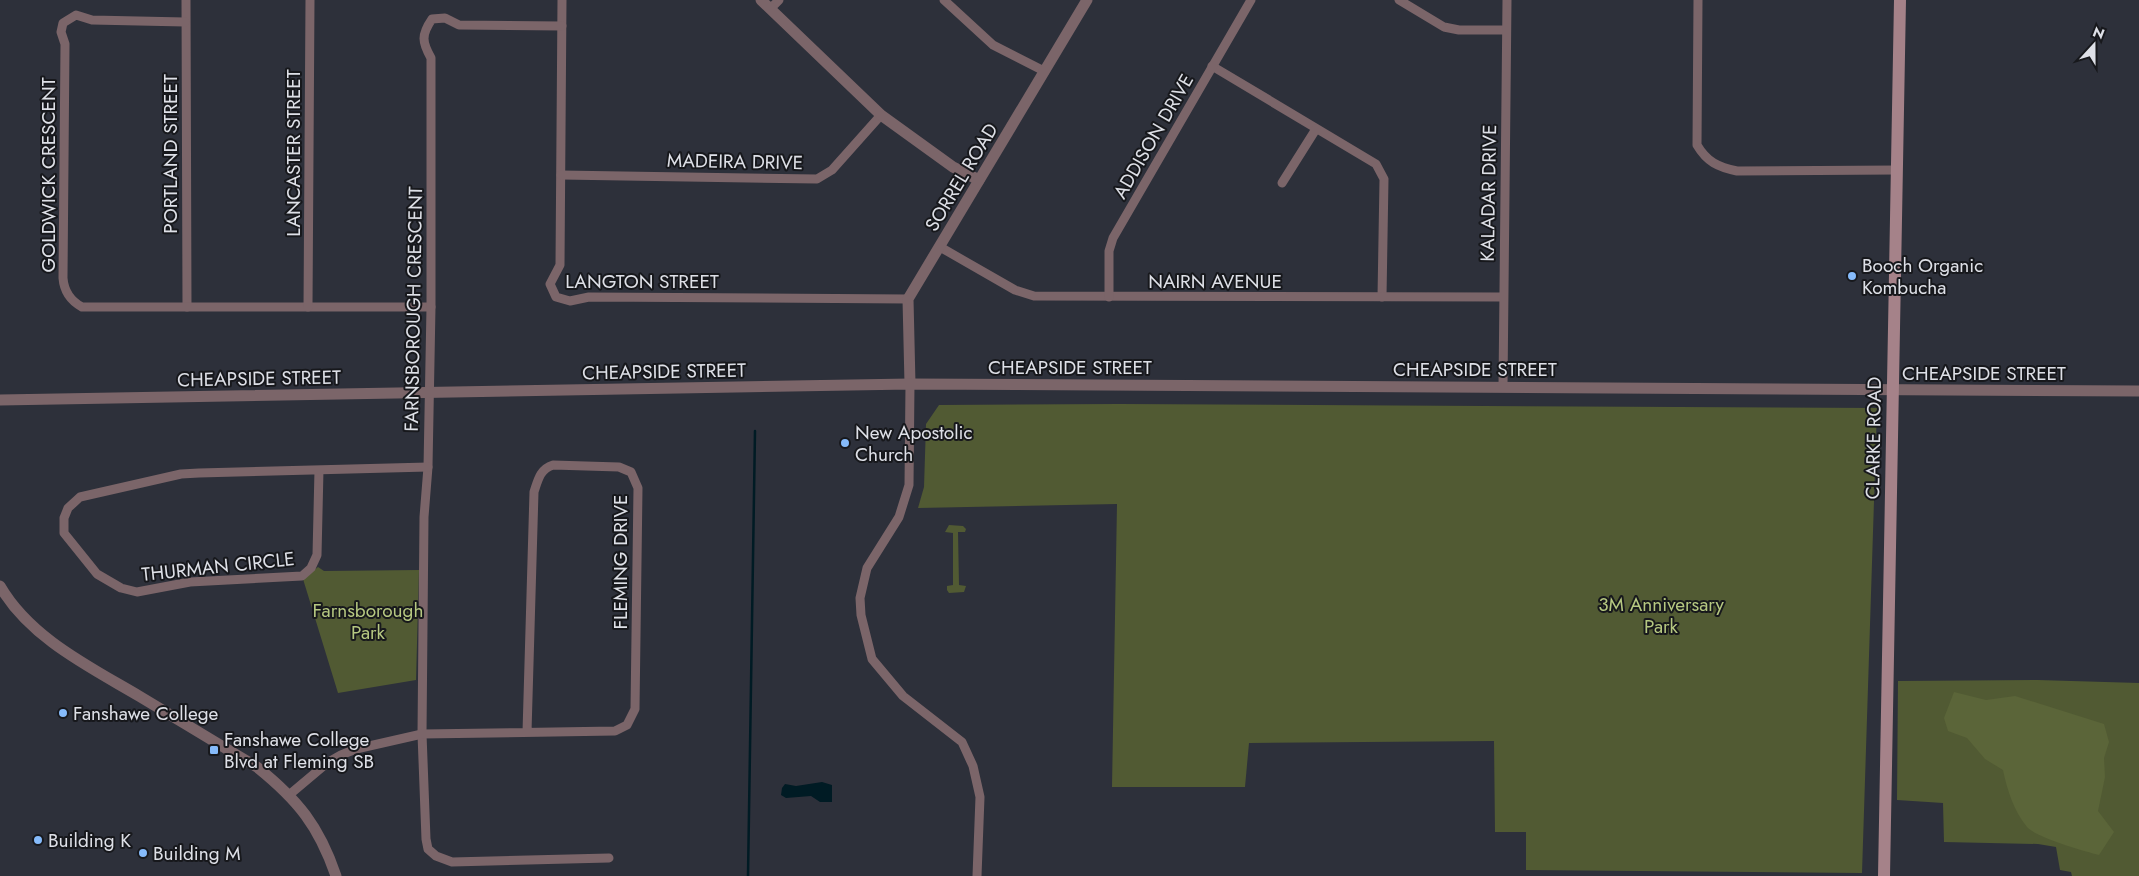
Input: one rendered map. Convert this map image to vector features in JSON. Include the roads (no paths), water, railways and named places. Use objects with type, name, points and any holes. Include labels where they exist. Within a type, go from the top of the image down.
[{"type":"main road","name":"CLARKE ROAD","points":[[1884,876],[1900,0]]},
{"type":"street","name":"PORTLAND STREET","points":[[186,0],[187,307]]},
{"type":"street","name":"LANCASTER STREET","points":[[308,307],[310,0]]},
{"type":"street","name":"LANGTON STREET","points":[[562,0],[560,265],[550,284],[556,297],[570,301],[589,297],[908,299]]},
{"type":"street","points":[[761,0],[881,115],[953,167],[979,180]]},
{"type":"street","points":[[770,9],[778,0]]},
{"type":"street","points":[[944,0],[993,45],[1044,71]]},
{"type":"street","name":"SORREL ROAD","points":[[908,299],[1087,0]]},
{"type":"street","name":"ADDISON DRIVE","points":[[1109,297],[1109,251],[1113,238],[1252,0]]},
{"type":"street","points":[[1399,0],[1444,27],[1459,30],[1506,30]]},
{"type":"street","name":"KALADAR DRIVE","points":[[1503,386],[1507,0]]},
{"type":"street","points":[[1698,0],[1697,145],[1704,157],[1719,168],[1737,171],[1896,170]]},
{"type":"street","name":"GOLDWICK CRESCENT","points":[[185,22],[92,20],[76,15],[63,23],[61,32],[66,44],[64,287],[74,303],[82,307],[431,306]]},
{"type":"street","name":"FARNSBOROUGH CRESCENT","points":[[562,26],[459,25],[445,18],[432,19],[423,32],[423,44],[431,58],[431,306],[428,467],[424,517],[422,734],[426,839],[428,849],[436,856],[452,862],[609,858]]},
{"type":"street","points":[[1212,66],[1376,164],[1384,178],[1382,297]]},
{"type":"street","name":"MADEIRA DRIVE","points":[[561,175],[817,179],[832,170],[881,115]]},
{"type":"street","points":[[1282,183],[1316,129]]},
{"type":"street","name":"NAIRN AVENUE","points":[[940,248],[1015,290],[1034,296],[1503,297]]},
{"type":"street","points":[[908,299],[910,384],[909,485],[899,517],[867,568],[860,598],[862,615],[872,659],[903,696],[962,742],[973,766],[980,796],[977,876]]},
{"type":"street","name":"CHEAPSIDE STREET","points":[[0,400],[910,384],[2139,391]]},
{"type":"street","name":"FLEMING DRIVE","points":[[289,795],[327,762],[341,755],[356,749],[422,734],[614,731],[627,726],[635,709],[638,488],[631,472],[619,466],[553,465],[546,467],[539,476],[534,492],[527,732]]},
{"type":"street","name":"THURMAN CIRCLE","points":[[319,470],[317,555],[311,568],[302,576],[190,582],[137,592],[121,588],[96,574],[64,533],[64,518],[68,508],[80,497],[181,474],[319,470],[428,467]]},
{"type":"street","points":[[0,586],[6,596],[39,632],[82,662],[258,767],[301,807],[313,825],[336,876]]},
{"type":"water","points":[[822,782],[832,785],[832,802],[820,802],[811,796],[786,798],[781,795],[785,784],[796,786]]},
{"type":"waterway","points":[[748,876],[755,431]]},
{"type":"place","name":"Booch Organic Kombucha","points":[[1852,276]]},
{"type":"place","name":"New Apostolic Church","points":[[845,443]]},
{"type":"place","name":"Fanshawe College","points":[[63,713]]},
{"type":"place","name":"Fanshawe College Blvd at Fleming SB","points":[[214,750]]},
{"type":"place","name":"Building K","points":[[38,840]]},
{"type":"place","name":"Building M","points":[[143,853]]},
{"type":"park label","name":"3M Anniversary Park","points":[[1661,615]]},
{"type":"park label","name":"Farnsborough Park","points":[[368,621]]}]
